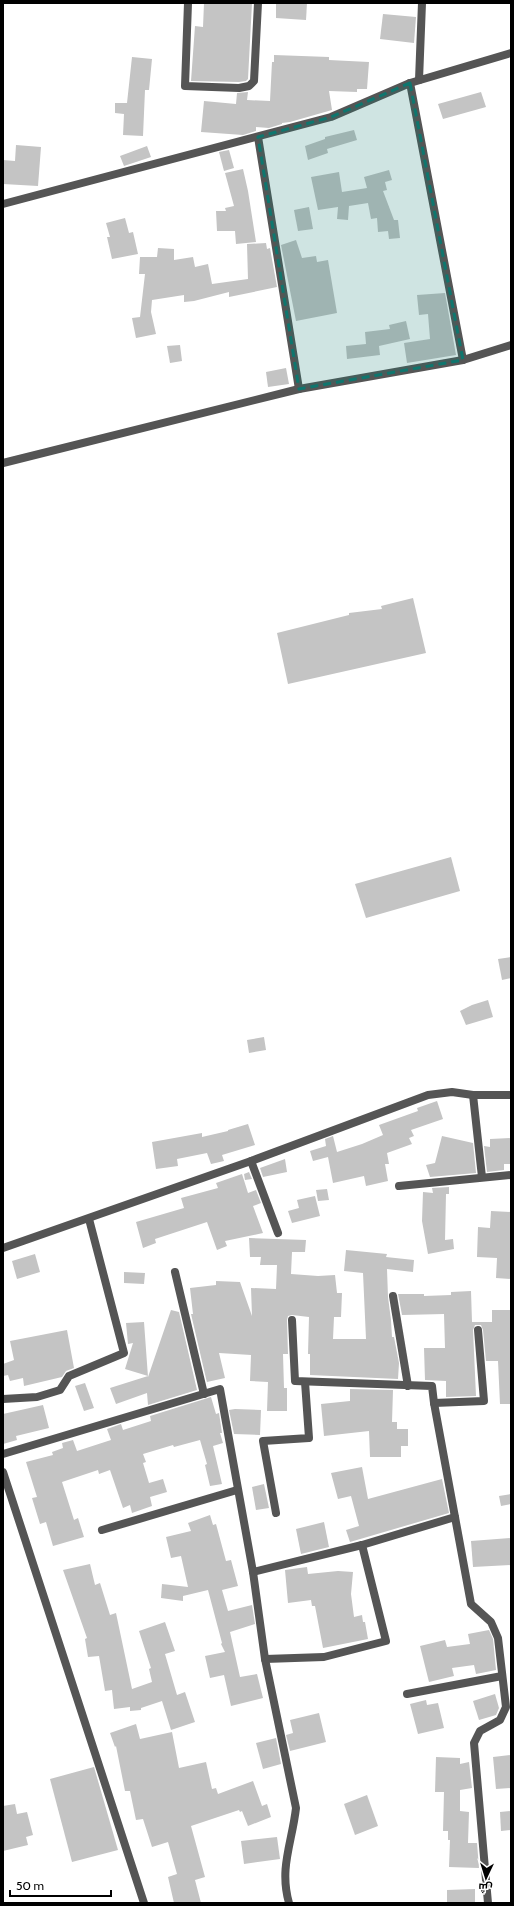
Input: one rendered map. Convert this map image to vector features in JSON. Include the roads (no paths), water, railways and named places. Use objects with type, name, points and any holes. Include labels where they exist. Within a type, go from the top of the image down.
[{"type":"street","points":[[188,3],[185,86],[239,88],[249,86],[254,81],[258,3]]},
{"type":"street","points":[[419,80],[422,3]]},
{"type":"street","points":[[3,204],[331,117],[410,83],[511,53]]},
{"type":"street","points":[[410,83],[464,360]]},
{"type":"street","points":[[258,137],[299,389]]},
{"type":"street","points":[[3,463],[299,389],[464,360],[511,345]]},
{"type":"street","points":[[3,1248],[251,1162],[428,1094],[452,1092],[473,1095],[511,1095]]},
{"type":"street","points":[[473,1095],[482,1176]]},
{"type":"street","points":[[251,1162],[278,1233]]},
{"type":"street","points":[[399,1186],[482,1176],[511,1175]]},
{"type":"street","points":[[3,1399],[37,1397],[60,1390],[69,1376],[124,1353],[89,1219]]},
{"type":"street","points":[[175,1272],[204,1394]]},
{"type":"street","points":[[393,1296],[408,1386]]},
{"type":"street","points":[[292,1320],[295,1382],[432,1386],[471,1604],[491,1622],[498,1638],[506,1707],[500,1720],[480,1731],[474,1743],[488,1903]]},
{"type":"street","points":[[434,1403],[484,1402],[478,1330]]},
{"type":"street","points":[[276,1513],[264,1441],[309,1438],[305,1382]]},
{"type":"street","points":[[3,1454],[220,1389],[253,1572],[265,1659],[296,1808],[284,1871],[285,1888],[289,1903]]},
{"type":"street","points":[[3,1472],[144,1903]]},
{"type":"street","points":[[102,1530],[237,1490]]},
{"type":"street","points":[[253,1572],[362,1545],[455,1517]]},
{"type":"street","points":[[265,1659],[324,1657],[386,1641],[362,1545]]},
{"type":"street","points":[[407,1694],[502,1676]]}]
